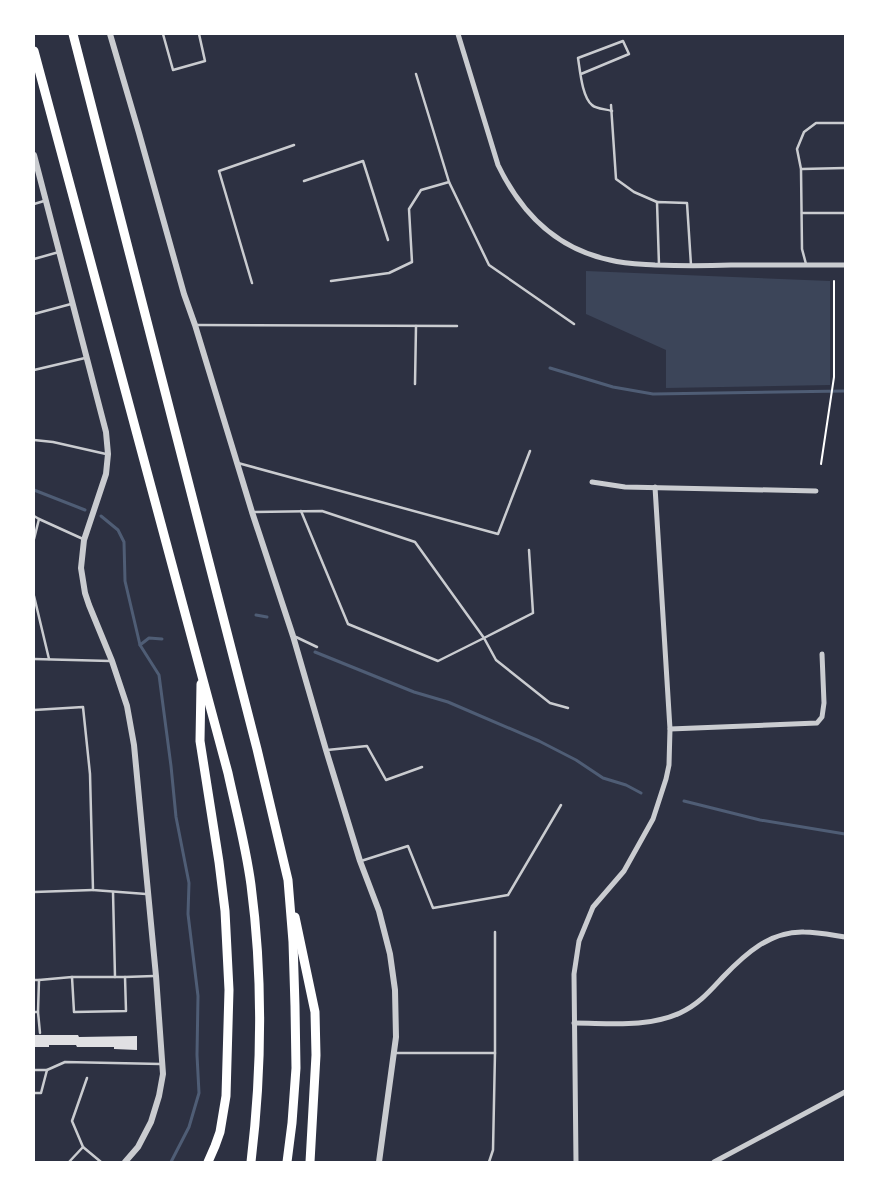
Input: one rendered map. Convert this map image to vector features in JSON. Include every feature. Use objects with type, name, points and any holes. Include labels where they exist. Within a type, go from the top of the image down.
[{"type":"highway","points":[[73,34],[258,749],[288,880],[315,1012],[316,1055],[310,1162]]},
{"type":"highway","points":[[34,51],[228,773],[242,834],[251,883],[258,945],[260,1028],[252,1162]]},
{"type":"highway","points":[[201,672],[200,741],[220,862],[225,911],[229,990],[226,1096],[220,1132],[208,1162]]},
{"type":"highway","points":[[287,1162],[296,1068],[296,1006],[288,880]]},
{"type":"street","points":[[110,34],[184,294],[293,636],[360,861],[380,911],[390,954],[395,990],[396,1037],[379,1162]]},
{"type":"street","points":[[458,34],[498,165],[505,180],[524,208],[536,221],[562,241],[577,249],[608,260],[624,263],[691,266],[845,264]]},
{"type":"street","points":[[34,155],[106,432],[108,454],[106,474],[84,540],[81,568],[85,593],[112,661],[127,706],[134,745],[156,976],[163,1074],[151,1122],[138,1147],[125,1162]]},
{"type":"street","points":[[592,482],[625,487],[816,491]]},
{"type":"street","points":[[576,1162],[574,974],[579,941],[593,907],[624,871],[653,819],[669,765],[670,729],[655,487]]},
{"type":"street","points":[[670,729],[816,723],[822,717],[824,703],[822,654]]},
{"type":"street","points":[[574,1023],[641,1023],[667,1018],[704,999],[739,961],[758,945],[768,940],[791,933],[803,932],[845,937]]},
{"type":"street","points":[[714,1162],[845,1092]]},
{"type":"lane","points":[[163,34],[173,70],[205,61],[199,34]]},
{"type":"lane","points":[[581,74],[629,54],[623,40],[578,58],[585,96],[592,106],[612,111]]},
{"type":"lane","points":[[416,74],[449,182],[489,265],[574,324]]},
{"type":"lane","points":[[612,105],[616,178],[634,192],[657,202],[687,203],[691,266]]},
{"type":"lane","points":[[806,265],[802,249],[802,169],[797,149],[804,132],[816,123],[845,123]]},
{"type":"lane","points":[[252,283],[219,171],[294,145]]},
{"type":"lane","points":[[304,181],[363,161],[388,240]]},
{"type":"lane","points":[[802,169],[845,168]]},
{"type":"lane","points":[[331,281],[389,273],[412,262],[409,209],[421,190],[449,182]]},
{"type":"lane","points":[[34,204],[46,201]]},
{"type":"lane","points":[[657,202],[659,265]]},
{"type":"lane","points":[[802,213],[845,213]]},
{"type":"lane","points":[[34,259],[59,252]]},
{"type":"lane","points":[[34,314],[72,304]]},
{"type":"lane","points":[[195,325],[457,326]]},
{"type":"lane","points":[[415,384],[416,326]]},
{"type":"lane","points":[[34,370],[86,358]]},
{"type":"lane","points":[[34,440],[53,442],[108,454]]},
{"type":"lane","points":[[237,463],[498,534],[530,451]]},
{"type":"lane","points":[[301,511],[348,624],[438,661],[533,613],[529,550]]},
{"type":"lane","points":[[252,512],[322,511],[415,542],[484,638],[496,660],[550,703],[568,708]]},
{"type":"lane","points":[[34,516],[84,540]]},
{"type":"lane","points":[[34,539],[39,519]]},
{"type":"lane","points":[[34,596],[50,659]]},
{"type":"lane","points":[[293,636],[317,647]]},
{"type":"lane","points":[[34,659],[112,661]]},
{"type":"lane","points":[[34,710],[83,708],[90,774],[93,890]]},
{"type":"lane","points":[[326,750],[366,746],[386,780],[422,767]]},
{"type":"lane","points":[[360,861],[408,846],[433,908],[508,895],[561,805]]},
{"type":"lane","points":[[34,892],[93,890],[148,894]]},
{"type":"lane","points":[[113,892],[115,977]]},
{"type":"lane","points":[[489,1162],[493,1150],[496,932]]},
{"type":"lane","points":[[34,980],[72,977],[156,976]]},
{"type":"lane","points":[[72,977],[74,1012],[126,1012],[125,977]]},
{"type":"lane","points":[[38,980],[36,1012],[40,1033]]},
{"type":"lane","points":[[394,1054],[495,1053]]},
{"type":"lane","points":[[34,1070],[47,1070],[65,1062],[162,1064]]},
{"type":"lane","points":[[34,1093],[41,1093],[47,1070]]},
{"type":"lane","points":[[87,1078],[72,1121],[83,1147],[101,1162]]},
{"type":"lane","points":[[69,1162],[83,1147]]},
{"type":"path","points":[[821,464],[834,377],[834,281]]},
{"type":"shaded area","points":[[586,271],[830,281],[830,385],[666,388],[666,350],[586,314]]},
{"type":"building","points":[[34,1035],[78,1035],[79,1037],[137,1036],[137,1050],[114,1049],[114,1047],[77,1047],[76,1045],[34,1047]]},
{"type":"waterway","points":[[550,368],[613,387],[653,394],[845,391]]},
{"type":"waterway","points":[[34,490],[85,510]]},
{"type":"waterway","points":[[101,516],[118,530],[124,542],[125,581],[140,645],[159,675],[176,817],[189,883],[188,914],[198,996],[197,1055],[199,1093],[189,1127],[171,1162]]},
{"type":"waterway","points":[[256,615],[267,617]]},
{"type":"waterway","points":[[140,645],[149,638],[162,639]]},
{"type":"waterway","points":[[315,652],[414,692],[448,702],[539,741],[576,760],[603,778],[626,785],[641,793]]},
{"type":"waterway","points":[[684,801],[760,820],[845,834]]}]
